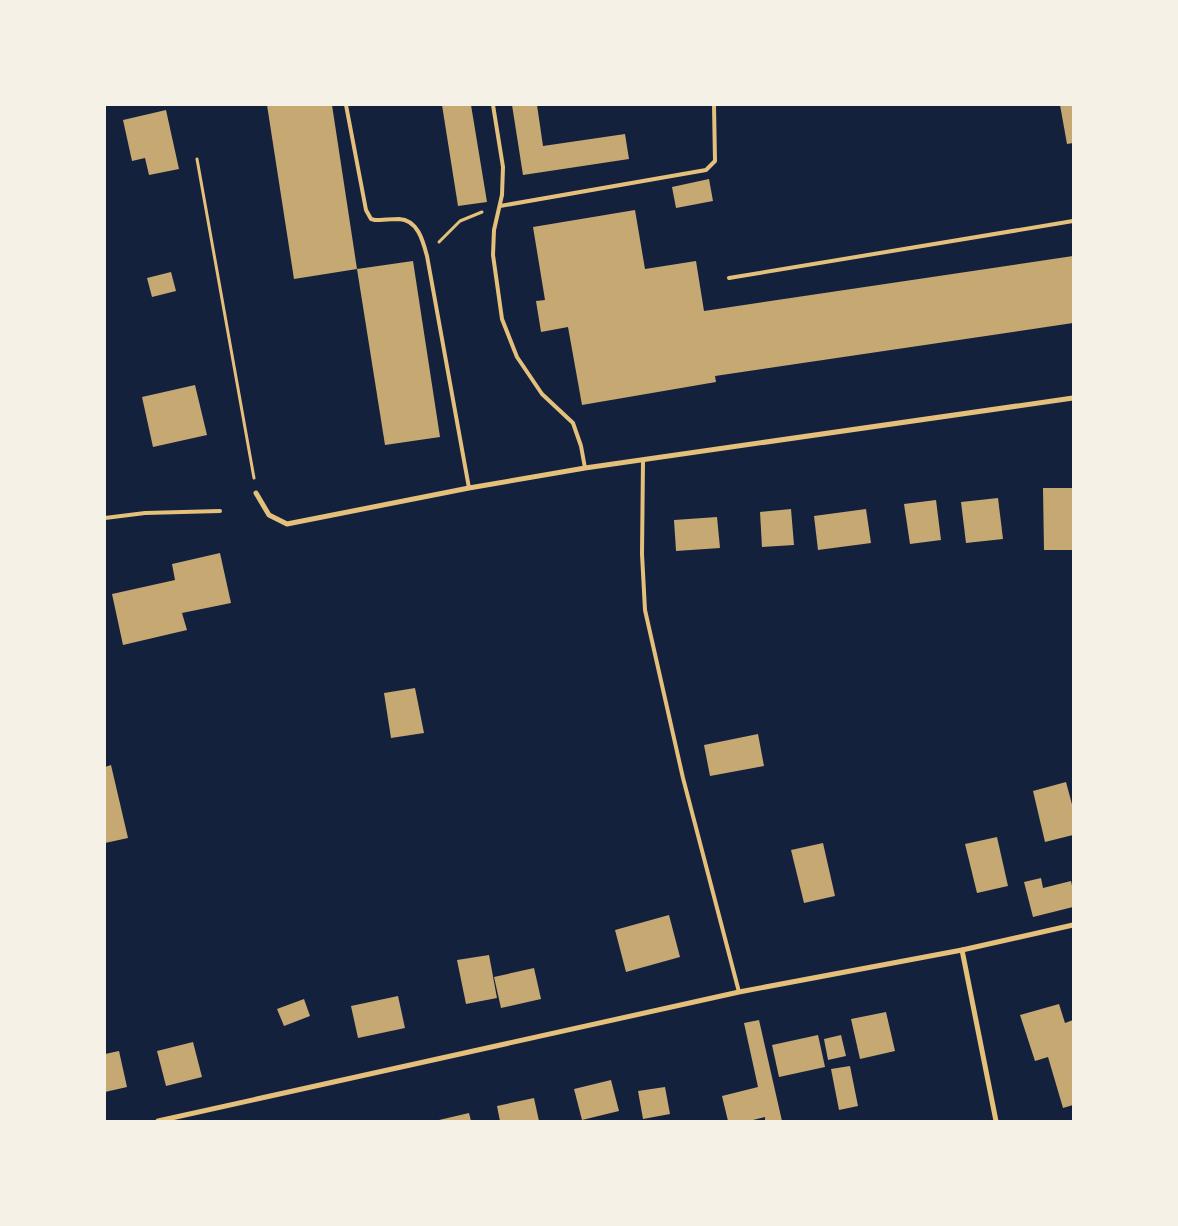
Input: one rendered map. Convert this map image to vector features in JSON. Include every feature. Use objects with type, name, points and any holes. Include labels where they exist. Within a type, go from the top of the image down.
[{"type":"street","points":[[256,493],[269,515],[287,524],[468,488],[585,468],[1073,398]]},
{"type":"street","points":[[158,1121],[739,992],[962,950],[1073,925]]},
{"type":"street","points":[[962,950],[996,1121]]},
{"type":"lane","points":[[346,105],[362,196],[368,215],[371,219],[375,220],[401,219],[411,222],[423,240],[428,256],[468,488]]},
{"type":"lane","points":[[493,105],[503,167],[502,195],[494,230],[493,255],[502,319],[517,357],[542,394],[573,424],[581,446],[585,468]]},
{"type":"lane","points":[[500,206],[706,170],[715,161],[714,105]]},
{"type":"lane","points":[[729,278],[1073,221]]},
{"type":"lane","points":[[643,461],[642,554],[645,610],[683,778],[739,992]]},
{"type":"lane","points":[[105,518],[145,514],[220,511]]},
{"type":"path","points":[[197,159],[256,493]]},
{"type":"path","points":[[443,238],[460,221],[476,213],[500,206]]},
{"type":"building","points":[[267,105],[332,105],[357,269],[294,279]]},
{"type":"building","points":[[442,105],[471,105],[487,202],[458,206]]},
{"type":"building","points":[[512,105],[537,105],[543,146],[625,134],[629,159],[523,175]]},
{"type":"building","points":[[1060,105],[1073,105],[1073,143],[1067,144]]},
{"type":"building","points":[[166,110],[179,169],[149,175],[145,158],[132,161],[123,120]]},
{"type":"building","points":[[709,179],[713,201],[676,208],[672,187]]},
{"type":"building","points":[[635,210],[645,269],[696,261],[704,311],[1073,256],[1073,323],[715,376],[716,382],[582,405],[568,327],[541,332],[536,301],[545,300],[533,227]]},
{"type":"building","points":[[413,261],[440,437],[385,445],[357,269]]},
{"type":"building","points":[[171,272],[176,291],[152,297],[147,278]]},
{"type":"building","points":[[195,385],[207,435],[153,447],[142,397]]},
{"type":"building","points":[[1043,488],[1073,488],[1073,550],[1044,550]]},
{"type":"building","points":[[998,498],[1003,539],[966,543],[961,502]]},
{"type":"building","points":[[936,500],[941,540],[910,544],[904,504]]},
{"type":"building","points":[[791,509],[794,545],[762,547],[760,512]]},
{"type":"building","points":[[866,509],[871,543],[818,550],[814,516]]},
{"type":"building","points":[[717,517],[720,548],[676,551],[674,520]]},
{"type":"building","points":[[220,553],[231,603],[182,613],[187,630],[123,645],[112,594],[175,580],[172,564]]},
{"type":"building","points":[[415,688],[424,733],[391,738],[384,693]]},
{"type":"building","points":[[758,734],[764,766],[710,776],[704,745]]},
{"type":"building","points":[[111,765],[128,838],[105,843],[105,767]]},
{"type":"building","points":[[1066,782],[1073,808],[1073,835],[1045,842],[1033,791]]},
{"type":"building","points":[[997,837],[1008,886],[977,893],[965,844]]},
{"type":"building","points":[[823,843],[835,896],[804,903],[791,850]]},
{"type":"building","points":[[1041,878],[1043,888],[1071,881],[1073,907],[1033,917],[1024,882]]},
{"type":"building","points":[[669,915],[680,957],[626,972],[615,930]]},
{"type":"building","points":[[489,955],[497,998],[466,1004],[457,960]]},
{"type":"building","points":[[534,968],[541,999],[501,1008],[494,977]]},
{"type":"building","points":[[398,996],[405,1028],[358,1038],[351,1006]]},
{"type":"building","points":[[304,999],[310,1016],[284,1026],[277,1009]]},
{"type":"building","points":[[1059,1004],[1065,1023],[1073,1020],[1073,1105],[1063,1108],[1048,1057],[1035,1061],[1020,1015]]},
{"type":"building","points":[[886,1012],[895,1051],[860,1059],[851,1019]]},
{"type":"building","points":[[759,1020],[782,1121],[765,1121],[765,1117],[749,1121],[728,1121],[722,1096],[758,1087],[744,1023]]},
{"type":"building","points":[[818,1035],[825,1067],[779,1077],[772,1045]]},
{"type":"building","points":[[841,1035],[846,1056],[828,1060],[824,1039]]},
{"type":"building","points":[[193,1042],[202,1077],[166,1086],[157,1051]]},
{"type":"building","points":[[119,1051],[127,1087],[105,1092],[105,1054]]},
{"type":"building","points":[[850,1066],[858,1106],[839,1110],[831,1069]]},
{"type":"building","points":[[611,1080],[619,1111],[582,1120],[574,1089]]},
{"type":"building","points":[[665,1087],[670,1114],[643,1119],[638,1091]]},
{"type":"building","points":[[534,1098],[539,1121],[500,1121],[497,1106]]},
{"type":"building","points":[[469,1113],[471,1121],[439,1120]]}]
